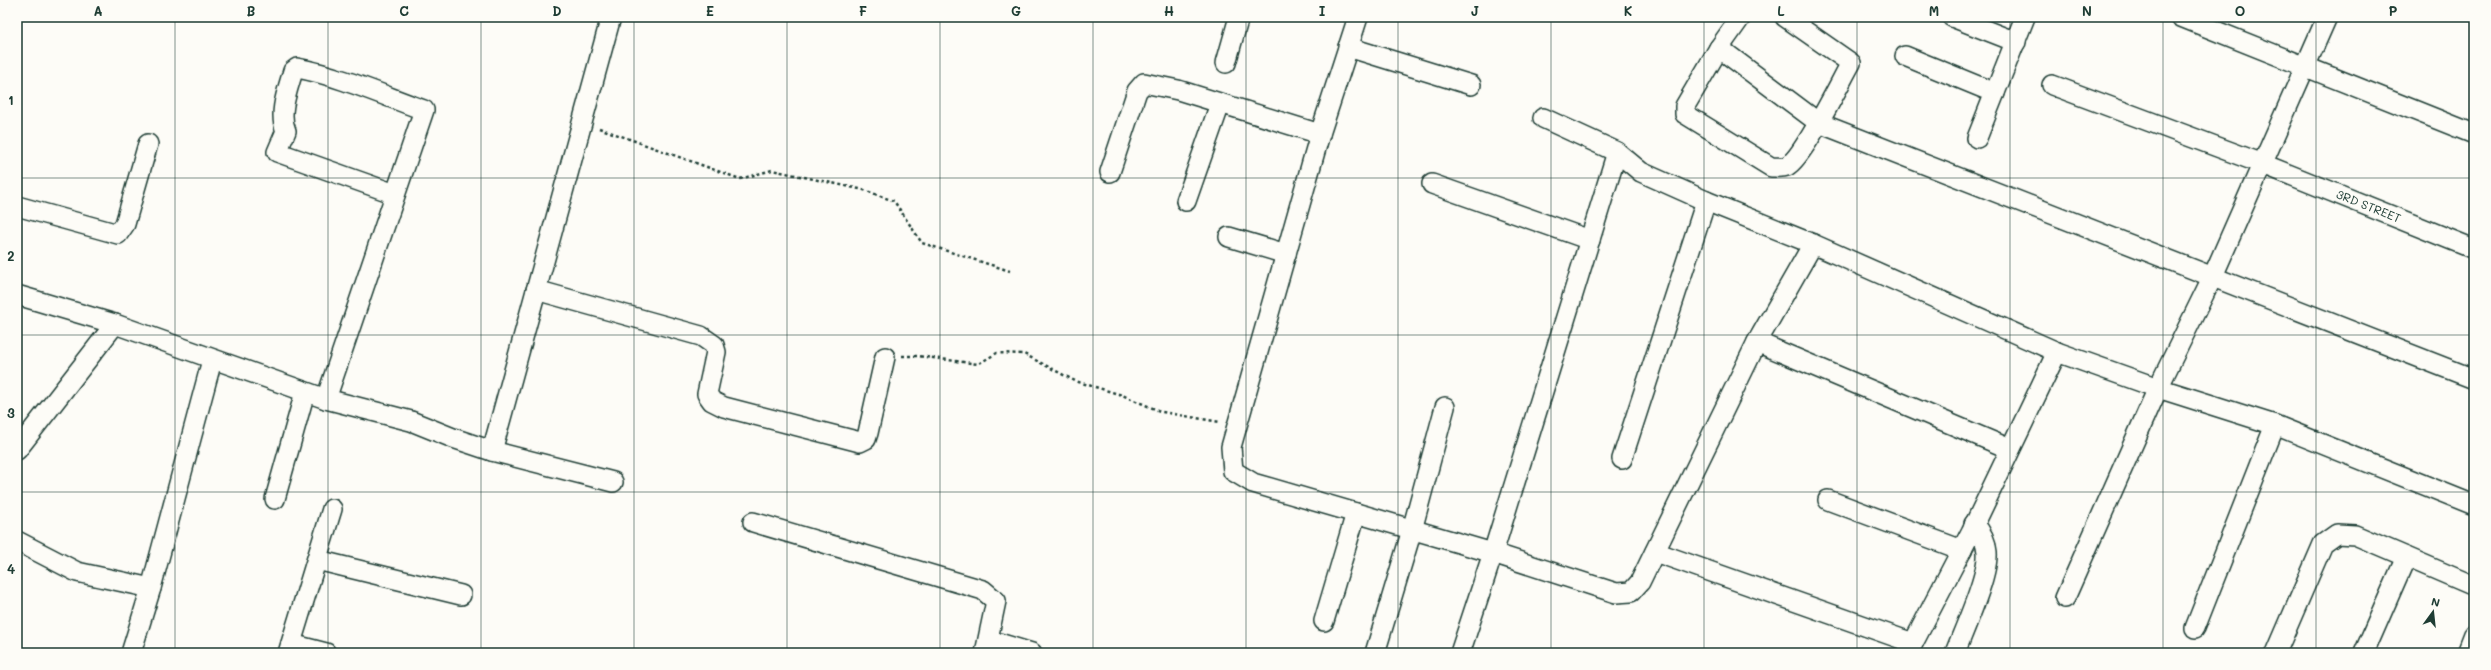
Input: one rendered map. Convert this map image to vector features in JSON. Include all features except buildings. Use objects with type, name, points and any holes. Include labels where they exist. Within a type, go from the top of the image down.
[{"type":"street","points":[[492,450],[611,17]]},
{"type":"street","points":[[1226,63],[1239,17]]},
{"type":"street","points":[[1358,17],[1320,134],[1231,447],[1233,471],[1253,483],[1493,553],[1616,593],[1631,592],[1640,582],[1757,342],[1813,244]]},
{"type":"street","points":[[1741,17],[1719,48],[1685,106],[1685,114],[1772,167],[1787,166],[1792,162],[1819,123],[1851,62],[1785,17]]},
{"type":"street","points":[[1952,17],[2016,42]]},
{"type":"street","points":[[1977,138],[2016,42],[2024,17]]},
{"type":"street","points":[[2181,17],[2474,134]]},
{"type":"street","points":[[2065,598],[2158,388],[2213,276],[2327,17]]},
{"type":"street","points":[[1348,47],[1471,85]]},
{"type":"street","points":[[1719,48],[1819,123],[2474,379]]},
{"type":"street","points":[[1905,56],[1995,93]]},
{"type":"street","points":[[326,399],[424,110],[340,80],[297,68],[293,71],[283,112],[282,122],[286,131],[278,152],[395,194]]},
{"type":"street","points":[[1110,172],[1140,85],[1150,83],[1320,134]]},
{"type":"street","name":"3RD STREET","points":[[2052,85],[2262,164],[2474,249]]},
{"type":"street","points":[[1186,201],[1220,104]]},
{"type":"street","points":[[1543,118],[1617,152],[1641,172],[1813,244],[2057,352],[2158,388],[2275,425],[2474,505]]},
{"type":"street","points":[[17,206],[118,234],[125,224],[148,144]]},
{"type":"street","points":[[1460,653],[1493,553],[1617,152]]},
{"type":"street","points":[[1432,184],[1590,240]]},
{"type":"street","points":[[1622,459],[1706,200]]},
{"type":"street","points":[[1229,237],[1286,254]]},
{"type":"street","points":[[536,290],[701,336],[714,345],[716,352],[707,394],[712,401],[724,407],[860,442],[866,439],[868,433],[885,357]]},
{"type":"street","points":[[17,295],[115,324],[212,360],[326,399],[411,421],[453,438],[492,450],[614,482]]},
{"type":"street","points":[[17,450],[115,324]]},
{"type":"street","points":[[1757,342],[2010,449]]},
{"type":"street","points":[[1655,552],[1911,648],[1962,550],[2057,352]]},
{"type":"street","points":[[131,653],[151,588],[212,360]]},
{"type":"street","points":[[275,499],[305,392]]},
{"type":"street","points":[[1375,653],[1412,530],[1445,407]]},
{"type":"street","points":[[2195,628],[2275,425]]},
{"type":"street","points":[[1828,500],[1962,550]]},
{"type":"street","points":[[326,653],[289,648],[332,509]]},
{"type":"street","points":[[1324,621],[1356,514]]},
{"type":"street","points":[[753,522],[983,590],[996,601],[987,646],[1032,653]]},
{"type":"street","points":[[1956,653],[1983,576],[1987,553],[1985,539],[1974,524]]},
{"type":"street","points":[[2276,653],[2323,544],[2337,534],[2355,535],[2474,586]]},
{"type":"street","points":[[17,541],[77,572],[151,588]]},
{"type":"street","points":[[2364,653],[2406,557]]},
{"type":"street","points":[[316,560],[461,595]]},
{"type":"street","points":[[2468,653],[2474,635]]},
{"type":"path","points":[[582,122],[740,179],[772,170],[864,190],[894,201],[922,243],[1010,271]]},
{"type":"path","points":[[885,357],[918,356],[978,364],[997,353],[1024,354],[1074,381],[1122,395],[1162,412],[1238,425]]}]
